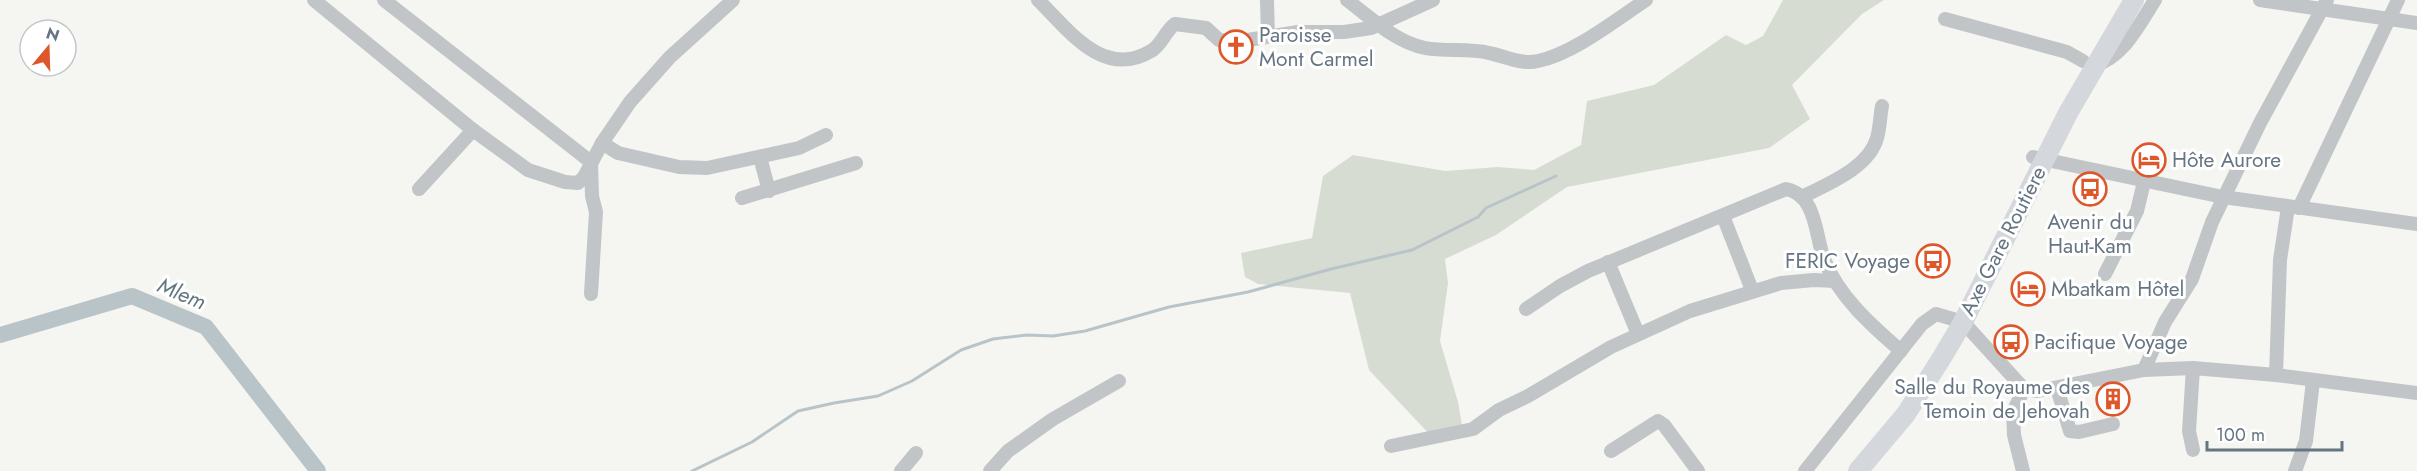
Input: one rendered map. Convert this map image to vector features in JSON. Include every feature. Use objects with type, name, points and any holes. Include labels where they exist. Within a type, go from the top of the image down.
[{"type":"highway","name":"Axe Gare Routiere","points":[[1858,471],[1873,444],[1957,320],[1996,234],[2089,63],[2117,0]]},
{"type":"highway","name":"Axe Gare Routiere","points":[[2089,63],[2133,0]]},
{"type":"highway","name":"Axe Gare Routiere","points":[[1845,471],[1873,444]]},
{"type":"street","points":[[314,0],[473,130],[528,170],[565,182],[578,183],[584,177],[602,143],[630,102],[670,57],[728,1]]},
{"type":"street","points":[[384,0],[591,162]]},
{"type":"street","points":[[1038,0],[1084,46],[1107,58],[1127,59],[1152,51],[1170,27],[1181,23],[1206,28],[1219,40],[1241,41],[1298,32],[1362,30],[1434,0]]},
{"type":"street","points":[[1268,0],[1268,36]]},
{"type":"street","points":[[1347,0],[1408,44],[1427,48],[1488,52],[1517,61],[1538,62],[1589,38],[1646,0]]},
{"type":"street","points":[[1945,19],[2067,52],[2089,63],[2112,58],[2125,44],[2155,0]]},
{"type":"street","points":[[2260,0],[2325,4],[2417,23]]},
{"type":"street","points":[[2276,375],[2280,260],[2293,207],[2398,0]]},
{"type":"street","points":[[2144,370],[2165,322],[2192,279],[2223,197],[2260,123],[2325,4]]},
{"type":"street","points":[[1802,196],[1835,180],[1858,165],[1871,151],[1877,139],[1882,105]]},
{"type":"street","points":[[419,189],[473,130]]},
{"type":"street","points":[[602,143],[618,153],[679,167],[707,168],[799,148],[826,135]]},
{"type":"street","points":[[760,157],[769,191]]},
{"type":"street","points":[[2038,159],[2223,197],[2417,224]]},
{"type":"street","points":[[591,162],[592,196],[596,212],[591,294]]},
{"type":"street","points":[[742,198],[856,163]]},
{"type":"street","points":[[2105,274],[2137,211],[2144,182]]},
{"type":"street","points":[[1526,309],[1560,286],[1608,262],[1723,216],[1780,190],[1792,190],[1802,196],[1815,222],[1822,255],[1835,281],[1873,326],[1901,351]]},
{"type":"street","points":[[1723,216],[1752,290]]},
{"type":"street","points":[[1608,262],[1638,334]]},
{"type":"street","points":[[1390,446],[1473,429],[1499,410],[1528,396],[1575,367],[1689,310],[1752,290],[1799,281],[1835,281]]},
{"type":"street","points":[[1805,471],[1931,315],[1942,314],[1957,320],[2024,389],[2038,391],[2057,388],[2144,370],[2193,368],[2276,375],[2417,393]]},
{"type":"street","points":[[2193,368],[2189,431],[2193,450]]},
{"type":"street","points":[[990,471],[1008,451],[1028,439],[1053,419],[1119,381]]},
{"type":"street","points":[[2295,471],[2306,441],[2313,381]]},
{"type":"street","points":[[2057,388],[2070,431],[2079,432],[2114,424]]},
{"type":"street","points":[[2023,471],[2014,435],[2013,412],[2024,389]]},
{"type":"street","points":[[1611,451],[1658,422],[1664,425],[1698,471]]},
{"type":"street","points":[[901,471],[916,453]]},
{"type":"shaded area","points":[[1783,0],[1884,0],[1862,14],[1792,85],[1810,119],[1769,148],[1567,187],[1496,235],[1445,259],[1448,283],[1440,341],[1458,402],[1463,431],[1432,437],[1369,370],[1350,293],[1258,284],[1245,277],[1241,253],[1312,238],[1323,176],[1353,155],[1445,171],[1498,167],[1534,170],[1581,145],[1587,101],[1654,85],[1726,35],[1746,45],[1763,36]]},
{"type":"waterway","points":[[692,471],[752,442],[798,411],[878,396],[912,381],[961,350],[993,339],[1027,335],[1053,336],[1085,331],[1169,307],[1248,292],[1412,250],[1478,217],[1486,208],[1556,176]]},
{"type":"waterway","name":"Mlem","points":[[0,335],[132,296],[206,327],[318,471]]},
{"type":"place","name":"Paroisse Mont Carmel","points":[[1236,47]]},
{"type":"place","name":"Hôte Aurore","points":[[2149,160]]},
{"type":"place","name":"Avenir du Haut-Kam","points":[[2090,189]]},
{"type":"place","name":"FERIC Voyage","points":[[1933,261]]},
{"type":"place","name":"Mbatkam Hôtel","points":[[2028,289]]},
{"type":"place","name":"Pacifique Voyage","points":[[2011,342]]},
{"type":"place","name":"Salle du Royaume des Temoin de Jehovah","points":[[2113,399]]}]
